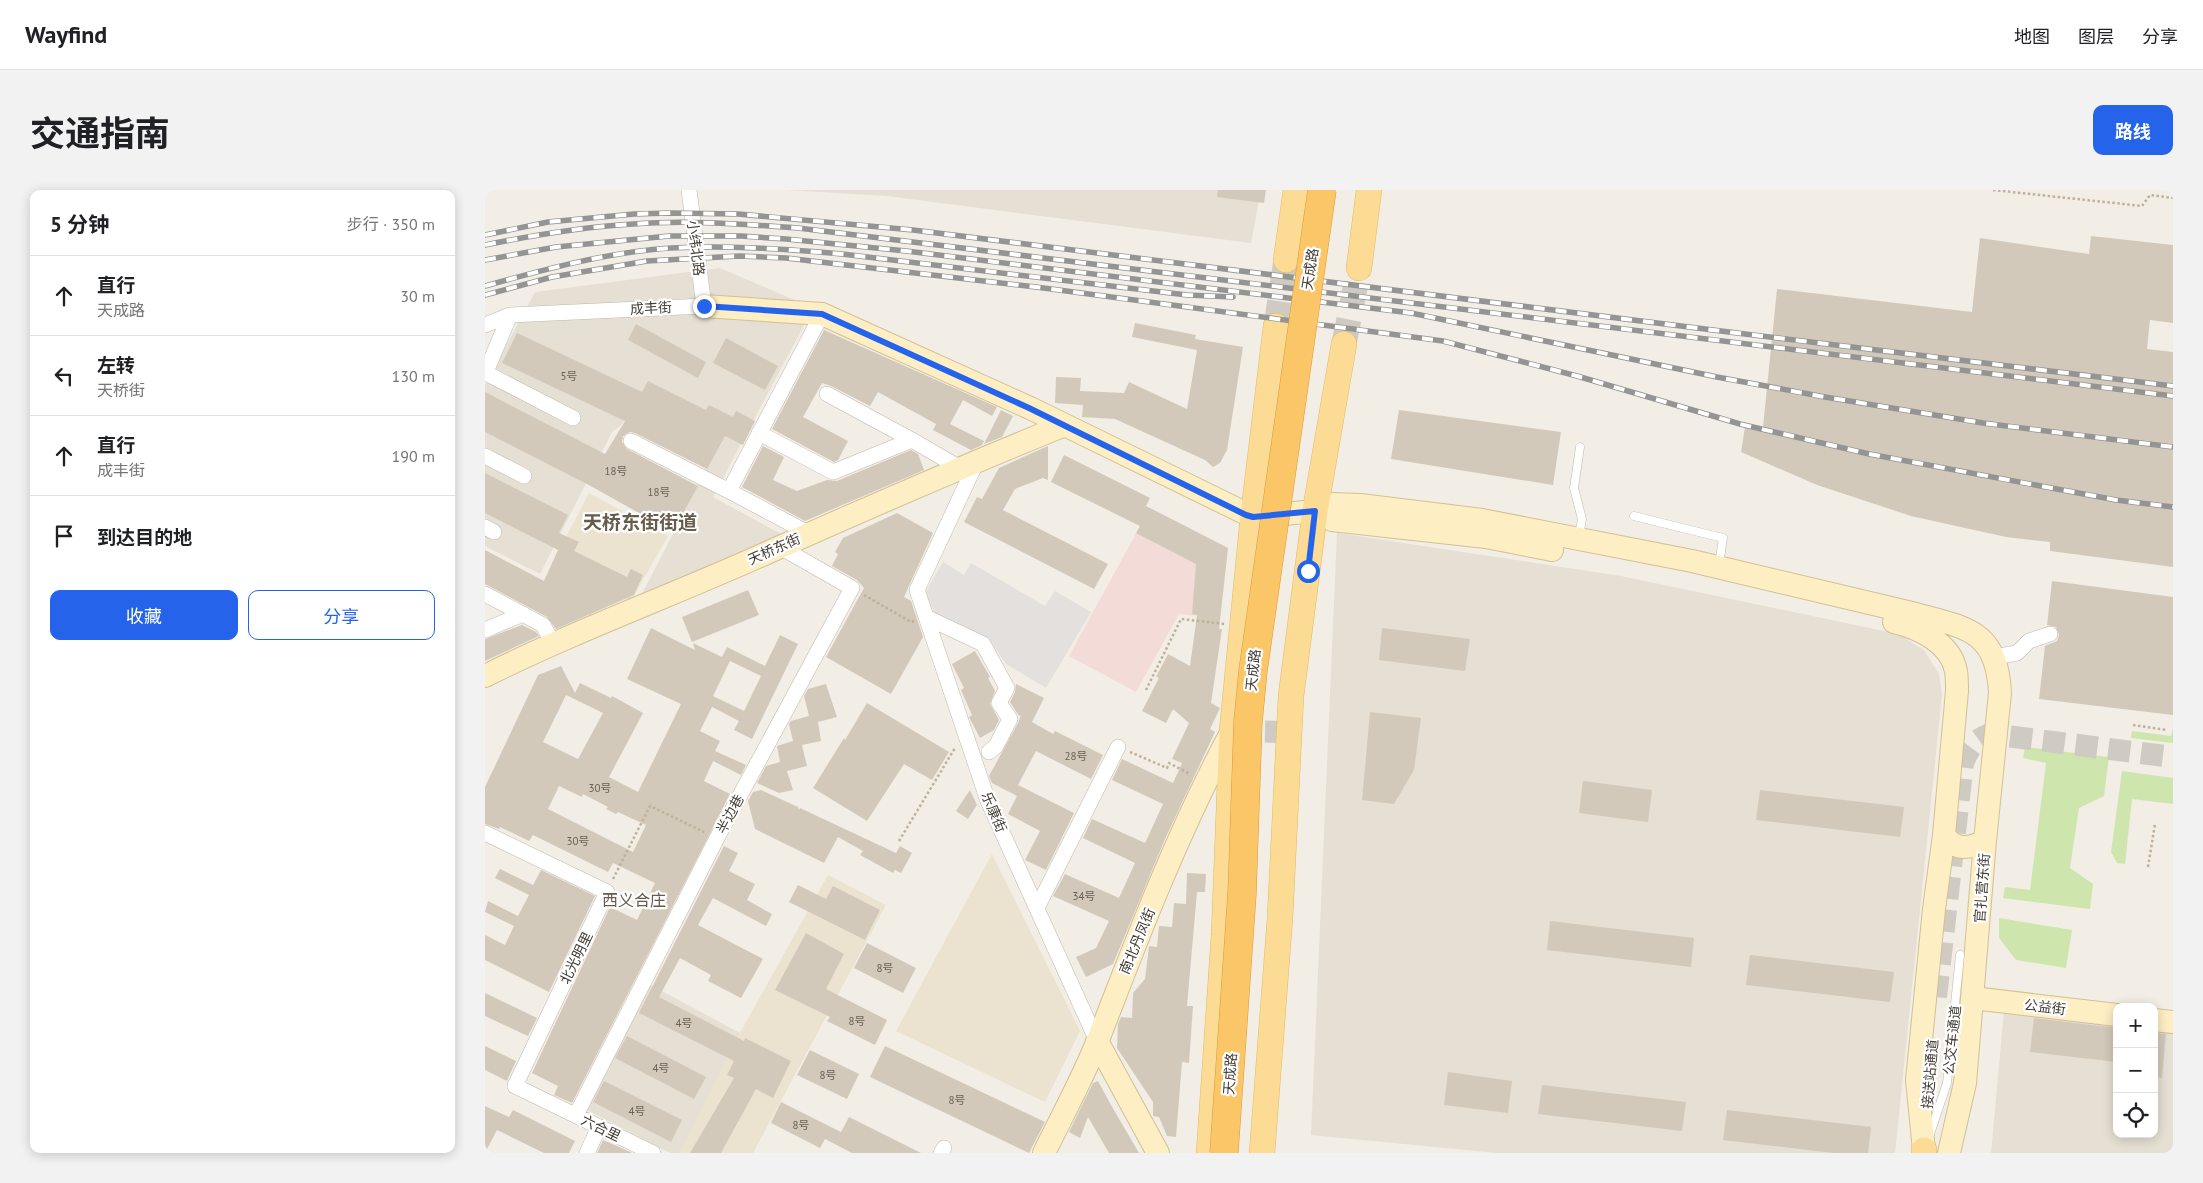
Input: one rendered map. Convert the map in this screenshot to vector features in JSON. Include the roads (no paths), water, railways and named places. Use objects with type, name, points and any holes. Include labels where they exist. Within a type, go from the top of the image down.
[{"type":"highway","name":"天成路","points":[[1224,1153],[1242,894],[1248,722],[1253,671],[1322,190]]},
{"type":"highway","name":"天成路","points":[[1258,1153],[1256,937],[1260,798],[1266,696],[1285,548],[1337,190]]},
{"type":"main road","name":"天成路","points":[[1285,260],[1296,190]]},
{"type":"main road","points":[[1359,268],[1369,190]]},
{"type":"main road","name":"成丰街","points":[[704,306],[822,314],[1065,425],[1253,517]]},
{"type":"main road","name":"天成路","points":[[1209,1153],[1224,935],[1233,731],[1253,517],[1276,326]]},
{"type":"main road","name":"天成路","points":[[1258,1153],[1280,918],[1291,696],[1315,511],[1344,344]]},
{"type":"main road","name":"天桥东街","points":[[485,676],[553,643],[780,547],[969,464],[1065,425]]},
{"type":"main road","points":[[1253,517],[1315,511],[1333,504],[1360,504],[1482,520],[1719,567]]},
{"type":"main road","points":[[1315,511],[1332,520],[1486,538],[1699,576],[1914,627],[1935,639],[1951,658],[1956,670],[1957,691],[1944,835],[1934,909],[1917,1080],[1924,1152]]},
{"type":"main road","name":"官扎营东街","points":[[1719,567],[1953,624],[1972,632],[1986,643],[1994,657],[1999,673],[2000,693],[1985,841],[1973,998],[1965,1082],[1949,1153]]},
{"type":"main road","name":"南北丹凤街","points":[[1045,1153],[1097,1041],[1111,1003],[1205,781],[1233,731]]},
{"type":"main road","points":[[1944,835],[1951,844],[1964,848],[1985,841]]},
{"type":"main road","name":"接送站通道","points":[[1924,1152],[1936,997]]},
{"type":"main road","name":"公益街","points":[[1973,998],[2113,1015]]},
{"type":"main road","points":[[2158,1020],[2173,1022]]},
{"type":"main road","name":"乐康街","points":[[1097,1041],[1158,1153]]},
{"type":"street","name":"小纬北路","points":[[689,190],[704,306]]},
{"type":"street","name":"成丰街","points":[[485,325],[510,315],[704,306]]},
{"type":"street","points":[[729,491],[822,314]]},
{"type":"street","points":[[510,315],[485,373],[573,418]]},
{"type":"street","points":[[827,394],[912,440],[969,464]]},
{"type":"street","points":[[759,433],[833,472],[912,440]]},
{"type":"street","points":[[631,441],[808,534]]},
{"type":"street","points":[[485,456],[524,476]]},
{"type":"street","name":"乐康街","points":[[969,464],[917,590],[988,801],[1097,1041]]},
{"type":"street","name":"半边巷","points":[[576,1115],[717,838],[852,588],[780,547]]},
{"type":"street","points":[[485,594],[543,625],[553,643]]},
{"type":"street","points":[[485,630],[523,614]]},
{"type":"street","points":[[926,618],[983,644],[1007,688],[999,703],[1010,719],[996,746],[989,752]]},
{"type":"street","points":[[1994,657],[2017,653],[2029,642],[2050,634]]},
{"type":"street","points":[[1037,908],[1118,747]]},
{"type":"street","name":"北光明里","points":[[485,833],[607,892],[515,1086],[576,1115]]},
{"type":"street","name":"六合里","points":[[576,1115],[653,1153]]},
{"type":"street","points":[[587,1153],[599,1127]]},
{"type":"lane","points":[[1579,447],[1574,488],[1582,519],[1579,539]]},
{"type":"lane","points":[[1634,516],[1723,538],[1719,567]]},
{"type":"lane","name":"公交车通道","points":[[1924,1152],[1947,1083],[1960,955]]},
{"type":"tunnel","points":[[1276,326],[1286,260]]},
{"type":"tunnel","points":[[1344,344],[1359,268]]},
{"type":"tunnel","points":[[1232,731],[1289,732]]},
{"type":"tunnel","points":[[1936,997],[1963,763],[1973,745],[1990,734],[2173,757]]},
{"type":"railway","points":[[485,235],[548,222],[634,214],[738,214],[913,230],[2173,386]]},
{"type":"railway","points":[[485,245],[577,229],[614,225],[674,222],[798,228],[2173,396]]},
{"type":"railway","points":[[485,260],[556,247],[669,236],[741,236],[906,251],[1411,313],[1717,377],[1825,397],[1983,423],[2173,447]]},
{"type":"railway","points":[[485,286],[554,268],[624,253],[671,248],[735,247],[842,254],[1187,295],[1233,297]]},
{"type":"railway","points":[[485,295],[552,277],[647,261],[739,256],[786,258],[1036,287],[1443,341],[1577,376],[1740,424],[1869,454],[2116,500],[2173,507]]},
{"type":"district","name":"天桥东街街道","points":[[640,522]]},
{"type":"district","name":"西义合庄","points":[[634,900]]}]
